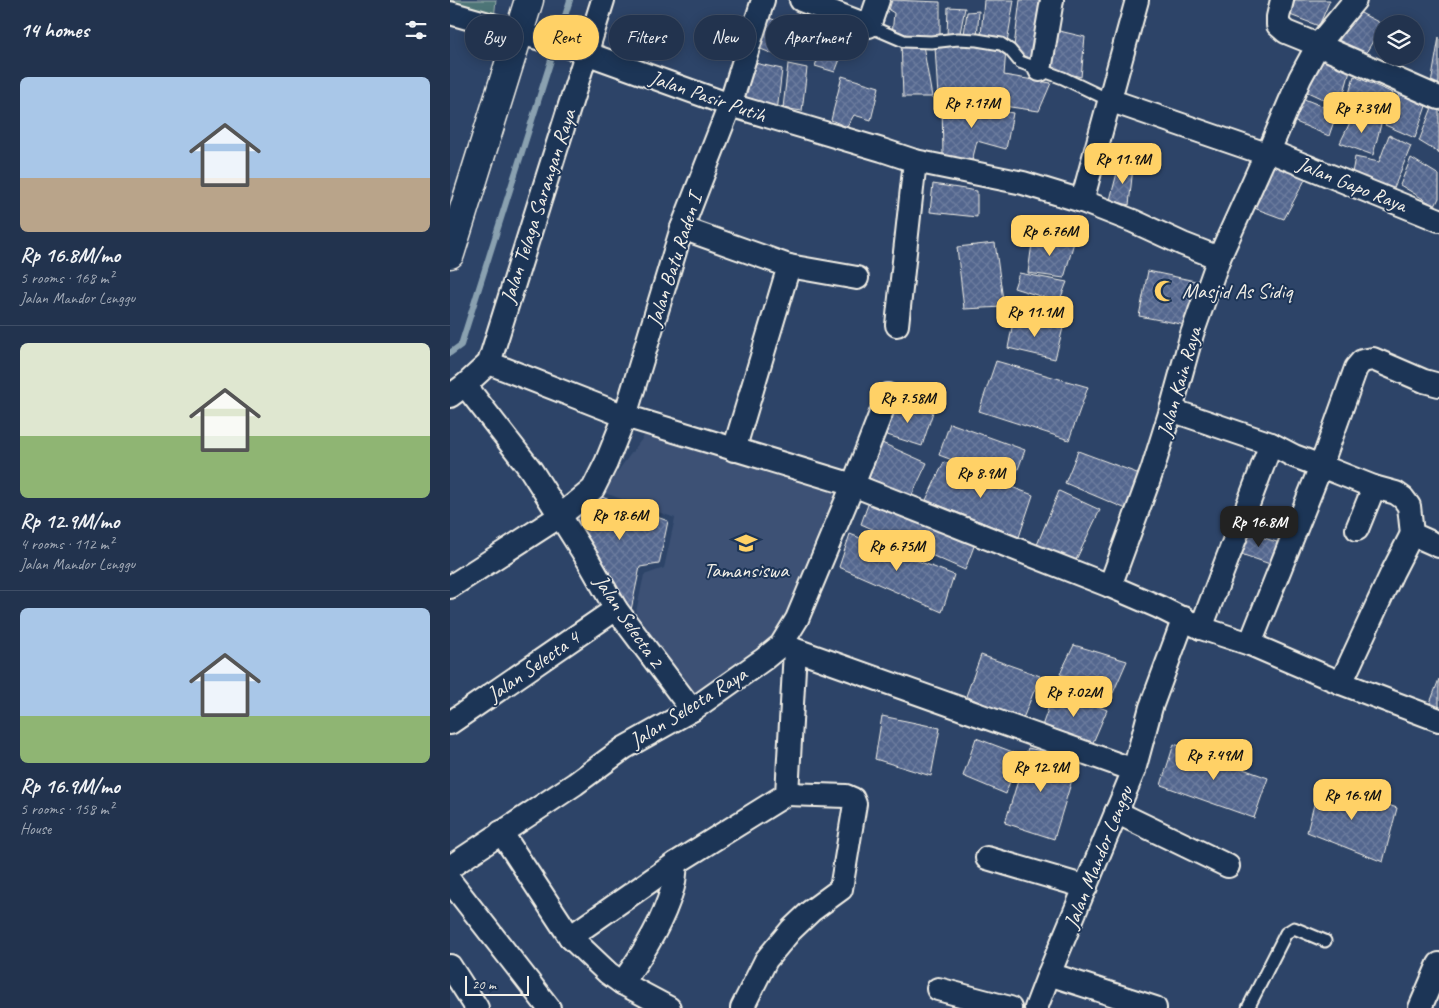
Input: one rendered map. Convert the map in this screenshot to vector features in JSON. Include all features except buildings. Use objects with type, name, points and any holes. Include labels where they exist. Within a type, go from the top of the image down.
[{"type":"street","points":[[450,254],[527,35],[529,0]]},
{"type":"street","name":"Jalan Telaga Sarangan Raya","points":[[596,15],[603,0]]},
{"type":"street","name":"Jalan Batu Raden I","points":[[450,586],[560,516],[593,489],[625,416],[682,228],[730,105],[763,0]]},
{"type":"street","points":[[801,0],[869,26],[878,0]]},
{"type":"street","points":[[1040,70],[1052,0]]},
{"type":"street","points":[[1082,201],[1137,0]]},
{"type":"street","points":[[1282,0],[1278,25],[1286,32],[1439,98]]},
{"type":"street","name":"Jalan Kain Raya","points":[[1110,586],[1152,471],[1172,410],[1192,334],[1219,258],[1300,78],[1318,45],[1355,0]]},
{"type":"street","name":"Jalan Pasir Putih","points":[[450,13],[533,37]]},
{"type":"street","name":"Jalan Pasir Putih","points":[[599,58],[730,105],[915,161],[1024,183],[1082,201],[1134,221],[1183,244],[1219,258]]},
{"type":"street","name":"Jalan Telaga Sarangan Raya","points":[[489,363],[575,60]]},
{"type":"street","name":"Jalan Gapo Raya","points":[[1109,100],[1268,152],[1439,220]]},
{"type":"street","points":[[897,325],[915,161]]},
{"type":"street","points":[[682,228],[789,266],[857,278]]},
{"type":"street","points":[[734,450],[789,266]]},
{"type":"street","points":[[1250,644],[1321,466],[1356,368],[1362,361],[1373,359],[1424,381],[1439,385]]},
{"type":"street","points":[[458,390],[489,363],[625,416],[853,486],[1110,586],[1192,623],[1250,644],[1341,683],[1439,720]]},
{"type":"street","name":"Jalan Selecta 2","points":[[458,390],[531,470],[616,608],[692,710]]},
{"type":"street","name":"Jalan Selecta Raya","points":[[450,866],[575,784],[624,748],[692,710],[764,658],[788,648],[797,619],[853,486],[888,395]]},
{"type":"street","points":[[1172,410],[1271,444],[1294,456],[1396,493],[1403,498],[1410,511],[1412,534],[1341,683]]},
{"type":"street","name":"Jalan Mandor Lenggu","points":[[1036,1008],[1134,770],[1151,707],[1192,623],[1271,444]]},
{"type":"street","points":[[1357,529],[1374,486]]},
{"type":"street","points":[[1412,534],[1439,546]]},
{"type":"street","name":"Jalan Selecta 4","points":[[450,723],[616,608]]},
{"type":"street","points":[[787,794],[788,648],[1134,770]]},
{"type":"street","points":[[570,937],[676,863],[787,794],[846,796],[853,799],[855,804],[841,889],[810,911],[766,960],[742,1008]]},
{"type":"street","points":[[1116,812],[1228,866]]},
{"type":"street","points":[[501,832],[570,937],[608,973],[622,983],[669,1008]]},
{"type":"street","points":[[986,858],[1086,887]]},
{"type":"street","points":[[622,983],[661,918],[672,889],[676,863]]},
{"type":"street","points":[[450,880],[549,1008]]},
{"type":"street","points":[[1420,1008],[1439,964]]},
{"type":"street","points":[[450,966],[478,1008]]},
{"type":"street","points":[[1049,974],[1155,1008]]},
{"type":"street","points":[[938,989],[1010,1008]]},
{"type":"lane","points":[[869,26],[904,41],[931,42],[958,39],[1002,44],[1020,62],[1063,78],[1109,100]]},
{"type":"lane","points":[[1248,1008],[1286,933],[1294,928],[1325,941]]},
{"type":"shaded area","name":"Tamansiswa","points":[[648,431],[846,491],[776,642],[691,698],[636,612],[644,575],[664,568],[675,518],[602,492]]},
{"type":"green space","points":[[450,0],[496,0],[494,15],[465,15],[465,18],[450,12]]},
{"type":"waterway","points":[[450,353],[461,345],[570,0]]},
{"type":"place","name":"Masjid As Sidiq","points":[[1165,291]]},
{"type":"place","name":"Tamansiswa","points":[[746,543]]}]
